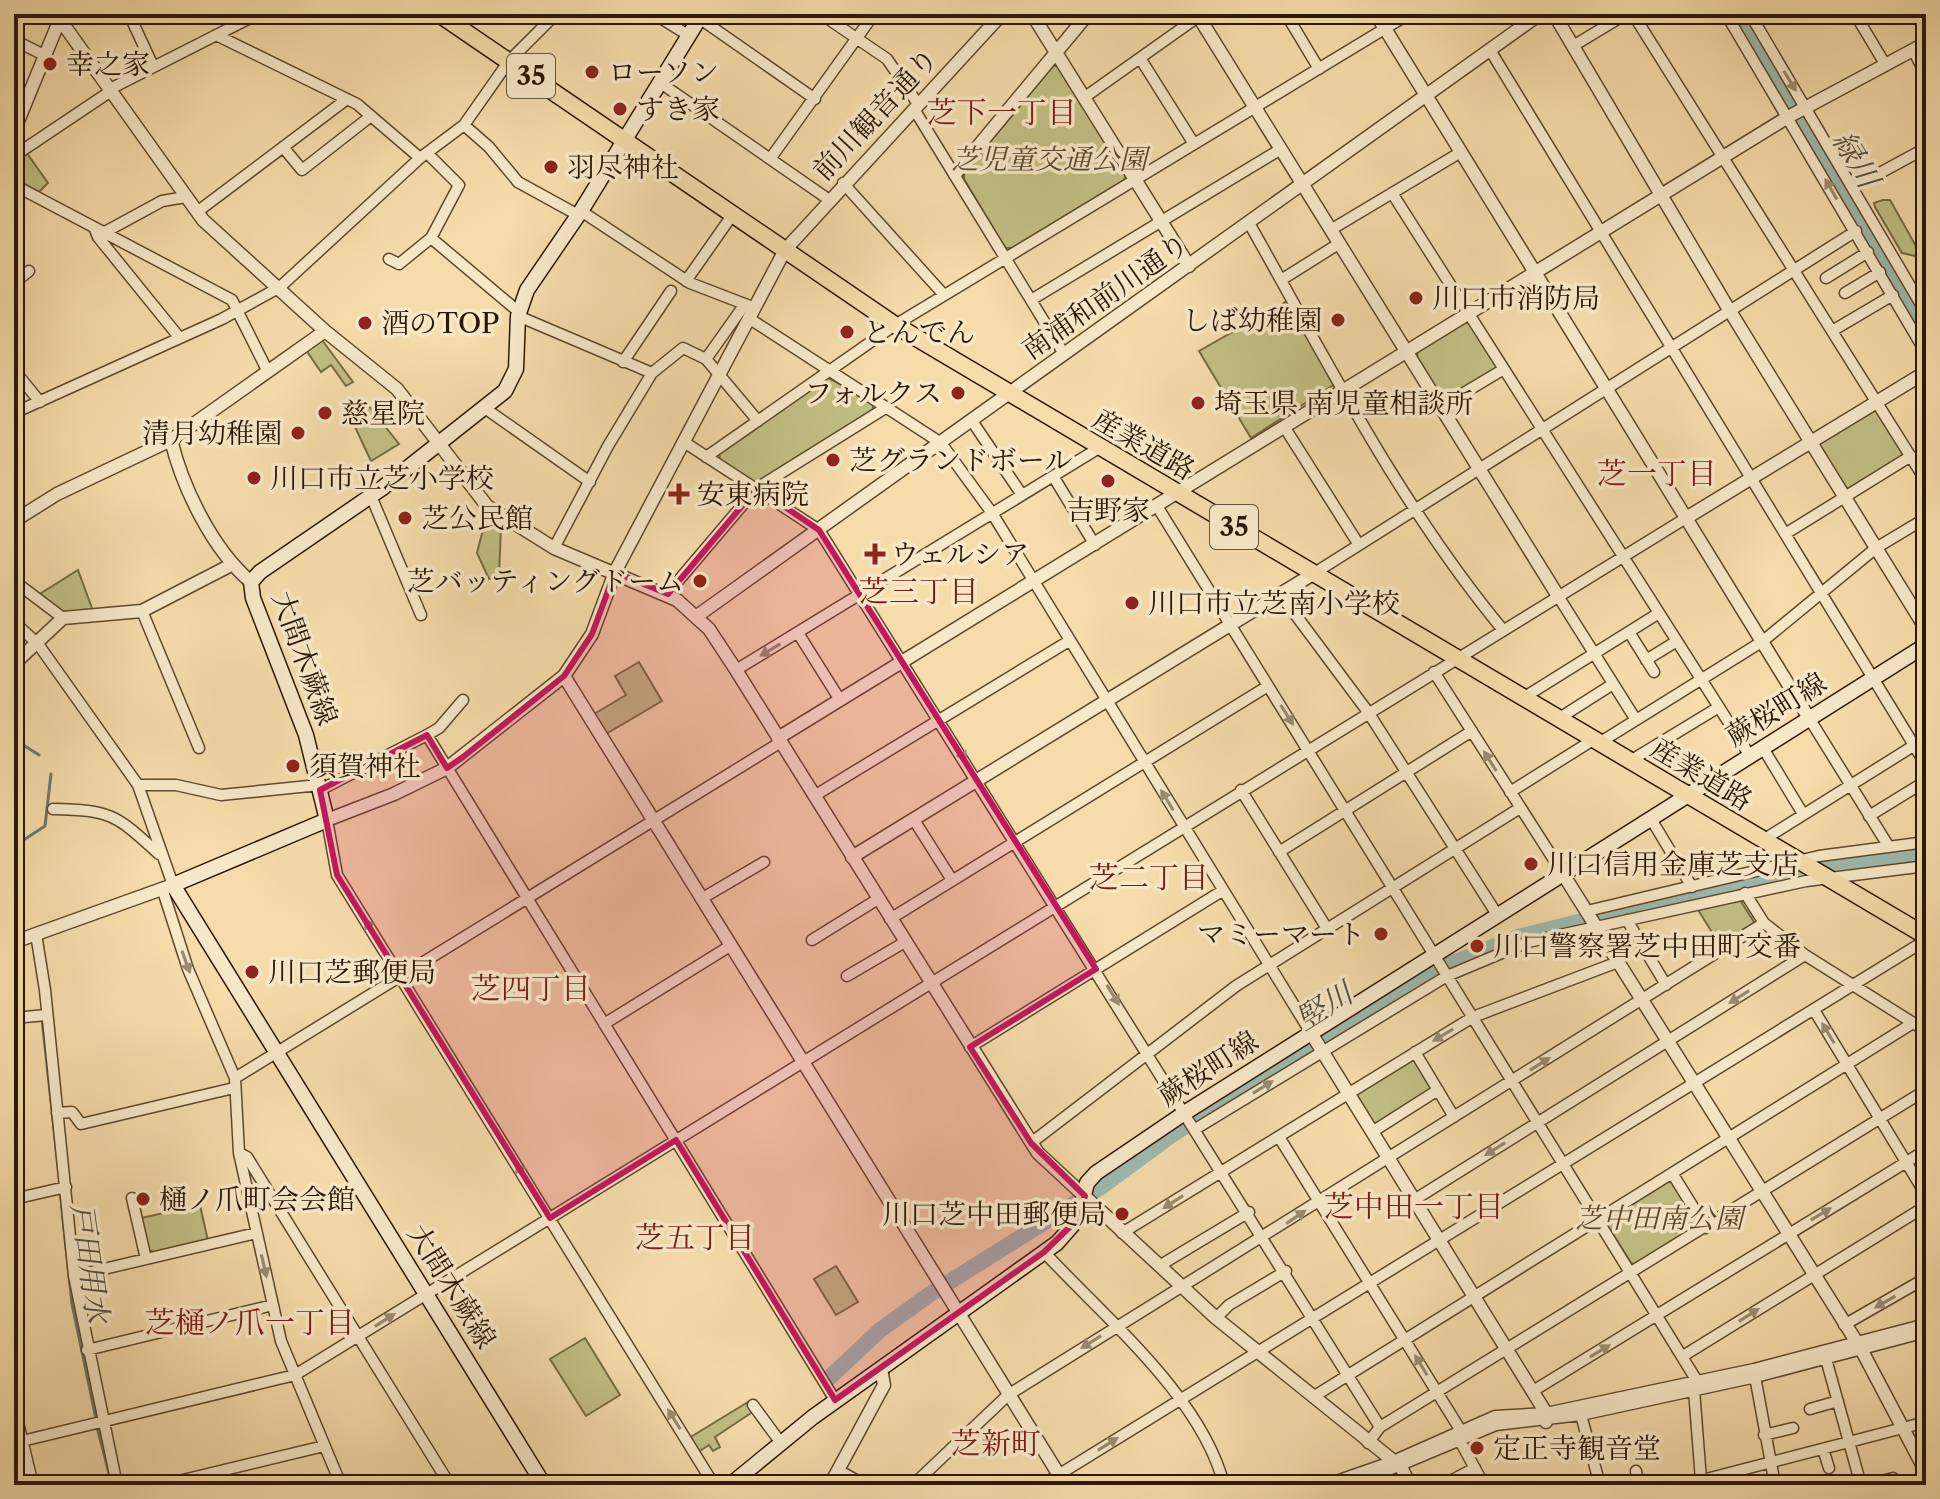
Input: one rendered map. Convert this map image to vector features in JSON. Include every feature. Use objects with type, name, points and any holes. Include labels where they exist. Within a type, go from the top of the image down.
[{"type":"main road","name":"産業道路","points":[[439,14],[895,325],[1830,877],[1926,938]]},
{"type":"main road","name":"大間木蕨線","points":[[327,820],[306,735],[253,598],[251,582],[260,572],[440,445],[502,395],[513,377],[518,314],[527,290],[579,213],[701,16]]},
{"type":"main road","name":"蕨桜町線","points":[[730,1485],[835,1400],[1044,1252],[1073,1227],[1096,1173],[1192,1120],[1316,1042],[1498,916],[1926,645]]},
{"type":"main road","points":[[167,886],[327,820]]},
{"type":"main road","name":"大間木蕨線","points":[[167,886],[277,1052],[544,1485]]},
{"type":"street","points":[[129,14],[153,66]]},
{"type":"street","points":[[14,156],[111,90],[258,14]]},
{"type":"street","points":[[14,413],[222,319],[236,308],[280,287],[424,156],[464,125],[509,61],[556,14]]},
{"type":"street","points":[[654,14],[688,35]]},
{"type":"street","points":[[821,14],[887,59],[1064,354]]},
{"type":"street","points":[[770,159],[874,14]]},
{"type":"street","name":"前川観音通り","points":[[327,820],[394,794],[447,768],[564,676],[592,634],[615,572],[719,378],[750,310],[785,250],[828,199],[1002,14]]},
{"type":"street","points":[[1032,14],[1189,266]]},
{"type":"street","points":[[955,174],[1088,14]]},
{"type":"street","points":[[1286,14],[1319,69]]},
{"type":"street","points":[[1376,14],[1889,847]]},
{"type":"street","points":[[706,457],[895,325],[1409,14]]},
{"type":"street","name":"南浦和前川通り","points":[[697,616],[1540,14]]},
{"type":"street","points":[[1554,14],[1730,311],[1926,629]]},
{"type":"street","points":[[1573,46],[1626,14]]},
{"type":"street","points":[[1633,14],[1926,481]]},
{"type":"street","points":[[1726,14],[1926,353]]},
{"type":"street","points":[[1750,14],[1926,313]]},
{"type":"street","points":[[1855,14],[1885,64]]},
{"type":"street","points":[[1085,97],[1200,15],[1636,720]]},
{"type":"street","points":[[14,131],[59,16]]},
{"type":"street","points":[[59,16],[197,212],[325,331],[397,389],[487,506],[554,548],[667,594],[697,616],[736,670],[1031,1143],[1182,1288],[1396,1465],[1410,1485]]},
{"type":"street","points":[[701,16],[815,99]]},
{"type":"street","points":[[216,35],[347,99],[459,185],[431,238],[399,264],[389,259]]},
{"type":"street","points":[[14,40],[44,55]]},
{"type":"street","points":[[57,1113],[72,1112],[81,1124],[234,1083],[277,1052],[652,821],[840,700],[1788,117],[1926,43]]},
{"type":"street","points":[[1490,50],[1926,765]]},
{"type":"street","points":[[1913,50],[1926,75]]},
{"type":"street","points":[[1140,58],[1194,144]]},
{"type":"street","points":[[659,82],[828,199]]},
{"type":"street","points":[[197,212],[347,99]]},
{"type":"street","points":[[283,147],[302,170],[371,116]]},
{"type":"street","points":[[464,125],[489,147],[518,182],[579,213],[686,281],[750,310],[830,369],[941,443],[992,513],[1268,966],[1508,1350],[1546,1418]]},
{"type":"street","points":[[1854,187],[1926,148]]},
{"type":"street","points":[[1031,300],[1281,149]]},
{"type":"street","points":[[1332,229],[1461,152]]},
{"type":"street","points":[[843,183],[944,295]]},
{"type":"street","points":[[14,185],[232,300],[267,370]]},
{"type":"street","points":[[1392,193],[1719,707],[1803,814]]},
{"type":"street","points":[[105,232],[153,204],[186,197]]},
{"type":"street","points":[[686,281],[733,214]]},
{"type":"street","points":[[1249,223],[1344,391],[1415,507],[1459,577],[1503,630]]},
{"type":"street","points":[[94,227],[98,237],[179,337]]},
{"type":"street","points":[[852,857],[1313,574],[1856,231]]},
{"type":"street","points":[[431,238],[485,280],[518,314],[652,373]]},
{"type":"street","points":[[1281,280],[1340,243]]},
{"type":"street","points":[[1826,278],[1868,252]]},
{"type":"street","points":[[14,283],[29,271]]},
{"type":"street","points":[[1845,293],[1880,272]]},
{"type":"street","points":[[623,362],[671,291]]},
{"type":"street","points":[[1832,331],[1893,295]]},
{"type":"street","points":[[706,359],[750,310]]},
{"type":"street","points":[[14,521],[57,494],[171,440],[325,331]]},
{"type":"street","points":[[554,548],[652,373],[686,347],[706,359],[758,421]]},
{"type":"street","points":[[1442,406],[1504,369]]},
{"type":"street","points":[[14,370],[40,402]]},
{"type":"street","points":[[18,1442],[295,1375],[1241,790],[1926,372]]},
{"type":"street","points":[[667,594],[757,488],[887,407]]},
{"type":"street","points":[[486,409],[590,482]]},
{"type":"street","points":[[972,421],[1022,495]]},
{"type":"street","points":[[1285,428],[1359,545]]},
{"type":"street","points":[[171,440],[197,504],[231,565],[251,582]]},
{"type":"street","points":[[684,442],[819,530],[1224,1171],[1380,1427]]},
{"type":"street","points":[[736,670],[1099,448]]},
{"type":"street","points":[[1785,534],[1911,456]]},
{"type":"street","points":[[1053,476],[1095,545]]},
{"type":"street","points":[[371,496],[421,615]]},
{"type":"street","points":[[1157,506],[1683,1356],[1696,1386],[1701,1480]]},
{"type":"street","points":[[1510,792],[1636,720],[1763,641],[1876,548],[1926,518]]},
{"type":"street","points":[[14,664],[63,618],[142,611],[231,565]]},
{"type":"street","points":[[14,581],[63,618]]},
{"type":"street","points":[[1280,594],[1368,712],[1498,916]]},
{"type":"street","points":[[142,611],[199,748]]},
{"type":"street","points":[[1523,698],[1659,613]]},
{"type":"street","points":[[14,622],[38,644],[138,785],[161,856],[188,969],[234,1083],[239,1153],[281,1341],[341,1485]]},
{"type":"street","points":[[1629,632],[1654,672]]},
{"type":"street","points":[[798,633],[840,700]]},
{"type":"street","points":[[814,796],[1069,641]]},
{"type":"street","points":[[1646,660],[1677,641]]},
{"type":"street","points":[[1434,672],[1857,1346],[1926,1472]]},
{"type":"street","points":[[564,676],[1060,1480]]},
{"type":"street","points":[[1558,719],[1613,684]]},
{"type":"street","points":[[890,919],[1268,686]]},
{"type":"street","points":[[138,785],[176,785],[221,795],[320,788],[427,735],[463,700]]},
{"type":"street","points":[[1630,761],[1719,707]]},
{"type":"street","points":[[1279,852],[1472,731]]},
{"type":"street","points":[[427,735],[835,1400]]},
{"type":"street","points":[[1763,840],[1926,738]]},
{"type":"street","points":[[1869,816],[1926,781]]},
{"type":"street","points":[[1241,790],[1326,927]]},
{"type":"street","points":[[1031,1143],[1150,1055],[1236,986],[1520,808]]},
{"type":"street","points":[[53,809],[97,810],[125,823],[161,856]]},
{"type":"street","points":[[1651,819],[1692,887]]},
{"type":"street","points":[[327,820],[337,875],[714,1485]]},
{"type":"street","points":[[914,820],[952,880]]},
{"type":"street","points":[[1192,1120],[1316,1042],[1446,974],[1528,942],[1692,887],[1800,861],[1926,842]]},
{"type":"street","points":[[701,899],[764,862]]},
{"type":"street","points":[[1591,919],[1627,920],[1830,877],[1926,866]]},
{"type":"street","points":[[14,942],[167,886]]},
{"type":"street","points":[[970,1047],[1222,891]]},
{"type":"street","points":[[1745,893],[1764,923],[1805,955],[1926,1031]]},
{"type":"street","points":[[812,940],[878,899]]},
{"type":"street","points":[[1627,920],[1666,985]]},
{"type":"street","points":[[913,1485],[1008,1395],[1764,923]]},
{"type":"street","points":[[36,934],[74,1276],[102,1422],[117,1482],[89,1485]]},
{"type":"street","points":[[1042,1485],[1060,1480],[1180,1399],[1926,938]]},
{"type":"street","points":[[847,976],[905,942]]},
{"type":"street","points":[[604,1024],[730,946]]},
{"type":"street","points":[[1414,1200],[1805,955]]},
{"type":"street","points":[[1122,1233],[1473,1017],[1618,962]]},
{"type":"street","points":[[1814,1010],[1926,1195]]},
{"type":"street","points":[[14,1018],[46,1015]]},
{"type":"street","points":[[1313,1397],[1913,1023]]},
{"type":"street","points":[[1415,1052],[1454,1117]]},
{"type":"street","points":[[1372,1132],[1438,1090]]},
{"type":"street","points":[[1368,1443],[1380,1427],[1761,1195],[1926,1090]]},
{"type":"street","points":[[1279,1137],[1321,1200],[1437,1392],[1484,1485]]},
{"type":"street","points":[[1533,1391],[1926,1150]]},
{"type":"street","points":[[239,1153],[247,1157],[447,1481],[431,1485]]},
{"type":"street","points":[[1672,1173],[1706,1228]]},
{"type":"street","points":[[14,1199],[66,1187]]},
{"type":"street","points":[[132,1198],[146,1259]]},
{"type":"street","points":[[1683,1356],[1926,1206]]},
{"type":"street","points":[[1159,1266],[1249,1212]]},
{"type":"street","points":[[74,1276],[256,1233]]},
{"type":"street","points":[[1044,1252],[1180,1399],[1218,1460],[1224,1485]]},
{"type":"street","points":[[1216,1318],[1229,1305],[1286,1271]]},
{"type":"street","points":[[1844,1325],[1926,1278]]},
{"type":"street","points":[[87,1350],[273,1305]]},
{"type":"street","points":[[1755,1373],[1926,1324]]},
{"type":"street","points":[[1546,1418],[1826,1359],[1857,1346],[1926,1332]]},
{"type":"street","points":[[1826,1359],[1861,1485]]},
{"type":"street","points":[[830,1485],[884,1385],[881,1369]]},
{"type":"street","points":[[1755,1373],[1775,1485]]},
{"type":"street","points":[[1353,1485],[1460,1436],[1496,1425],[1581,1415],[1696,1386]]},
{"type":"street","points":[[1810,1409],[1838,1401]]},
{"type":"street","points":[[753,1405],[781,1443]]},
{"type":"street","points":[[14,1406],[18,1442],[33,1485]]},
{"type":"street","points":[[1581,1415],[1600,1485]]},
{"type":"street","points":[[1683,1485],[1926,1422]]},
{"type":"street","points":[[1764,1435],[1793,1428]]},
{"type":"street","points":[[162,1485],[197,1481],[324,1446]]},
{"type":"street","points":[[1823,1449],[1829,1468]]},
{"type":"street","points":[[1325,1485],[1396,1465]]},
{"type":"street","points":[[1443,1485],[1475,1468]]},
{"type":"street","points":[[838,1470],[865,1485]]},
{"type":"street","points":[[1636,1471],[1638,1485]]},
{"type":"street","points":[[1867,1485],[1893,1478]]},
{"type":"highlighted area","points":[[757,488],[819,530],[1096,969],[970,1047],[1031,1143],[1085,1196],[1078,1219],[1044,1252],[835,1400],[676,1140],[550,1218],[337,875],[320,790],[427,735],[447,768],[463,757],[564,676],[592,634],[615,572],[668,594]]},
{"type":"green space","name":"芝児童交通公園","points":[[1053,66],[1059,66],[1126,175],[1124,180],[1012,248],[1005,248],[964,179],[964,172]]},
{"type":"green space","points":[[26,152],[48,183],[39,192],[14,178],[14,160]]},
{"type":"green space","points":[[1890,200],[1926,264],[1926,275],[1915,256],[1902,253],[1875,207],[1874,203]]},
{"type":"green space","points":[[1287,301],[1335,384],[1251,438],[1199,351]]},
{"type":"green space","points":[[1464,322],[1470,324],[1496,364],[1496,369],[1443,399],[1417,357],[1418,350]]},
{"type":"green space","points":[[322,340],[353,382],[346,386],[331,365],[321,372],[306,350]]},
{"type":"green space","points":[[827,377],[873,402],[873,410],[760,482],[754,483],[720,460],[719,452]]},
{"type":"green space","points":[[364,400],[399,444],[371,461],[347,410]]},
{"type":"green space","points":[[1874,409],[1880,411],[1904,457],[1851,489],[1846,488],[1819,447],[1820,441]]},
{"type":"green space","points":[[487,514],[501,526],[499,576],[489,579],[477,553]]},
{"type":"green space","points":[[78,570],[93,611],[61,612],[38,595]]},
{"type":"green space","points":[[639,662],[662,701],[606,734],[594,714],[626,695],[615,676]]},
{"type":"green space","points":[[1740,900],[1754,922],[1752,928],[1721,947],[1697,908]]},
{"type":"green space","points":[[1412,1058],[1432,1087],[1431,1091],[1377,1124],[1372,1123],[1357,1098],[1358,1091]]},
{"type":"green space","name":"芝中田南公園","points":[[1672,1179],[1699,1223],[1698,1227],[1637,1265],[1631,1263],[1606,1223],[1607,1217]]},
{"type":"green space","points":[[200,1205],[208,1241],[155,1253],[149,1250],[141,1218]]},
{"type":"green space","points":[[836,1266],[858,1302],[836,1315],[814,1279]]},
{"type":"green space","points":[[585,1338],[620,1395],[586,1416],[550,1359]]},
{"type":"green space","points":[[748,1402],[754,1411],[715,1437],[720,1447],[713,1451],[709,1445],[698,1452],[689,1438]]},
{"type":"waterway","points":[[72,23],[91,14]]},
{"type":"waterway","name":"緑川","points":[[1738,14],[1926,333]]},
{"type":"waterway","name":"戸田用水","points":[[17,741],[39,755]]},
{"type":"waterway","name":"戸田用水","points":[[19,843],[45,826],[51,774]]},
{"type":"waterway","name":"竪川","points":[[828,1379],[879,1331],[930,1294],[1101,1187],[1170,1136],[1343,1025],[1448,965],[1518,937],[1803,866],[1926,852]]},
{"type":"waterway","name":"戸田用水","points":[[42,1019],[59,1174]]},
{"type":"waterway","name":"戸田用水","points":[[60,1190],[72,1304],[96,1419]]},
{"type":"waterway","name":"戸田用水","points":[[97,1427],[110,1477]]},
{"type":"place","name":"幸之家","points":[[50,64]]},
{"type":"place","name":"ローソン","points":[[592,72]]},
{"type":"place","name":"すき家","points":[[620,109]]},
{"type":"place","name":"羽尽神社","points":[[551,167]]},
{"type":"place","name":"川口市消防局","points":[[1416,298]]},
{"type":"place","name":"しば幼稚園","points":[[1338,320]]},
{"type":"place","name":"酒のTOP","points":[[365,323]]},
{"type":"place","name":"とんでん","points":[[847,332]]},
{"type":"place","name":"フォルクス","points":[[958,393]]},
{"type":"place","name":"埼玉県 南児童相談所","points":[[1198,403]]},
{"type":"place","name":"慈星院","points":[[325,413]]},
{"type":"place","name":"清月幼稚園","points":[[298,433]]},
{"type":"place","name":"芝グランドボール","points":[[833,460]]},
{"type":"place","name":"川口市立芝小学校","points":[[254,478]]},
{"type":"place","name":"吉野家","points":[[1108,481]]},
{"type":"place","name":"安東病院","points":[[679,494]]},
{"type":"place","name":"芝公民館","points":[[405,518]]},
{"type":"place","name":"ウェルシア","points":[[875,554]]},
{"type":"place","name":"芝バッティングドーム","points":[[700,581]]},
{"type":"place","name":"川口市立芝南小学校","points":[[1132,603]]},
{"type":"place","name":"須賀神社","points":[[293,766]]},
{"type":"place","name":"川口信用金庫芝支店","points":[[1531,864]]},
{"type":"place","name":"マミーマート","points":[[1381,934]]},
{"type":"place","name":"川口警察署芝中田町交番","points":[[1477,946]]},
{"type":"place","name":"川口芝郵便局","points":[[252,972]]},
{"type":"place","name":"樋ノ爪町会会館","points":[[143,1199]]},
{"type":"place","name":"川口芝中田郵便局","points":[[1122,1214]]},
{"type":"place","name":"定正寺観音堂","points":[[1477,1448]]},
{"type":"district","name":"芝下一丁目","points":[[1002,112]]},
{"type":"district","name":"芝一丁目","points":[[1657,473]]},
{"type":"district","name":"芝三丁目","points":[[919,591]]},
{"type":"district","name":"芝二丁目","points":[[1149,877]]},
{"type":"district","name":"芝四丁目","points":[[531,988]]},
{"type":"district","name":"芝中田一丁目","points":[[1414,1206]]},
{"type":"district","name":"芝五丁目","points":[[695,1237]]},
{"type":"district","name":"芝樋ノ爪一丁目","points":[[250,1322]]},
{"type":"district","name":"芝新町","points":[[996,1443]]}]
